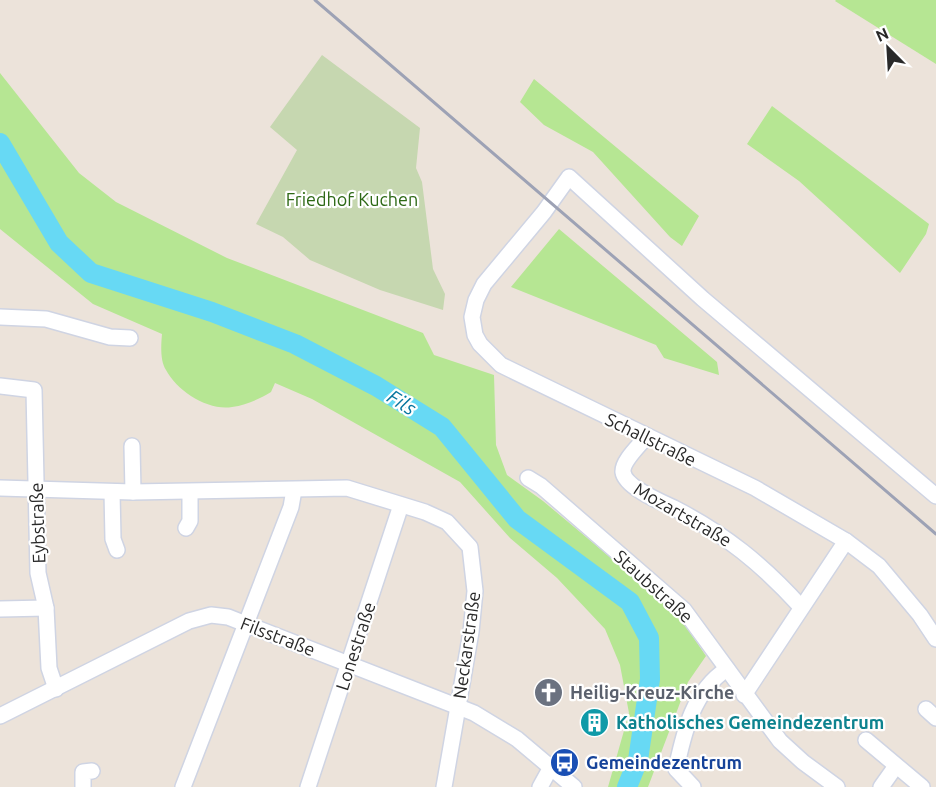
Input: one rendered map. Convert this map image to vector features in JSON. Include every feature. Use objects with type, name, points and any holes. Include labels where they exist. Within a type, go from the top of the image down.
[{"type":"street","name":"Schallstraße","points":[[936,496],[703,299],[569,177],[544,212],[484,284],[476,300],[472,317],[475,335],[480,344],[501,365],[755,488],[846,541],[879,566],[920,615],[936,639]]},
{"type":"street","points":[[0,317],[46,319],[110,338],[130,338]]},
{"type":"street","name":"Eybstraße","points":[[0,386],[34,390],[38,573],[46,608],[49,668],[57,688]]},
{"type":"street","name":"Mozartstraße","points":[[646,437],[625,465],[623,472],[627,481],[642,492],[710,526],[746,552],[771,573],[801,607]]},
{"type":"street","points":[[132,446],[133,492]]},
{"type":"street","name":"Staubstraße","points":[[528,478],[541,486],[684,610],[744,695],[780,741],[803,762],[837,787]]},
{"type":"street","name":"Neckarstraße","points":[[0,488],[112,492],[347,488],[447,522],[470,547],[475,591],[471,632],[444,787]]},
{"type":"street","points":[[183,787],[291,507],[294,490]]},
{"type":"street","points":[[112,492],[113,539],[117,550]]},
{"type":"street","points":[[186,528],[190,521],[190,492]]},
{"type":"street","name":"Lonestraße","points":[[308,787],[401,505]]},
{"type":"street","points":[[744,695],[846,541]]},
{"type":"street","points":[[0,609],[46,608]]},
{"type":"street","name":"Filsstraße","points":[[0,716],[200,617],[228,617],[474,713],[502,730],[551,766],[574,787]]},
{"type":"street","points":[[693,787],[676,769],[684,730],[695,705],[716,676],[727,669]]},
{"type":"street","points":[[866,740],[922,787]]},
{"type":"street","points":[[540,787],[551,766]]},
{"type":"street","points":[[880,787],[896,766]]},
{"type":"street","points":[[83,787],[83,772],[92,771]]},
{"type":"green space","points":[[936,0],[936,64],[835,1]]},
{"type":"green space","name":"Friedhof Kuchen","points":[[322,55],[420,128],[416,168],[422,182],[433,269],[445,294],[443,310],[380,290],[310,260],[283,237],[256,224],[297,150],[270,127]]},
{"type":"green space","points":[[0,73],[79,173],[116,202],[227,258],[423,333],[434,355],[494,375],[496,445],[507,475],[543,501],[677,613],[706,656],[688,682],[648,787],[608,787],[629,713],[620,665],[605,629],[557,578],[510,538],[460,482],[312,399],[275,383],[271,392],[237,406],[223,407],[203,403],[185,392],[171,378],[164,366],[161,353],[162,334],[93,304],[0,229]]},
{"type":"green space","points":[[534,79],[699,216],[682,246],[670,237],[593,152],[544,125],[520,102]]},
{"type":"green space","points":[[772,106],[929,224],[926,234],[900,273],[799,181],[747,144]]},
{"type":"green space","points":[[559,229],[717,362],[719,375],[664,358],[656,345],[511,287]]},
{"type":"waterway","name":"Fils","points":[[0,143],[59,243],[91,273],[212,312],[295,344],[376,386],[442,427],[517,519],[630,602],[649,638],[650,679],[638,760],[627,787]]},
{"type":"railway","points":[[315,0],[936,534]]},
{"type":"place","name":"Heilig-Kreuz-Kirche","points":[[549,692]]},
{"type":"place","name":"Katholisches Gemeindezentrum","points":[[595,722]]},
{"type":"place","name":"Gemeindezentrum","points":[[565,762]]}]
